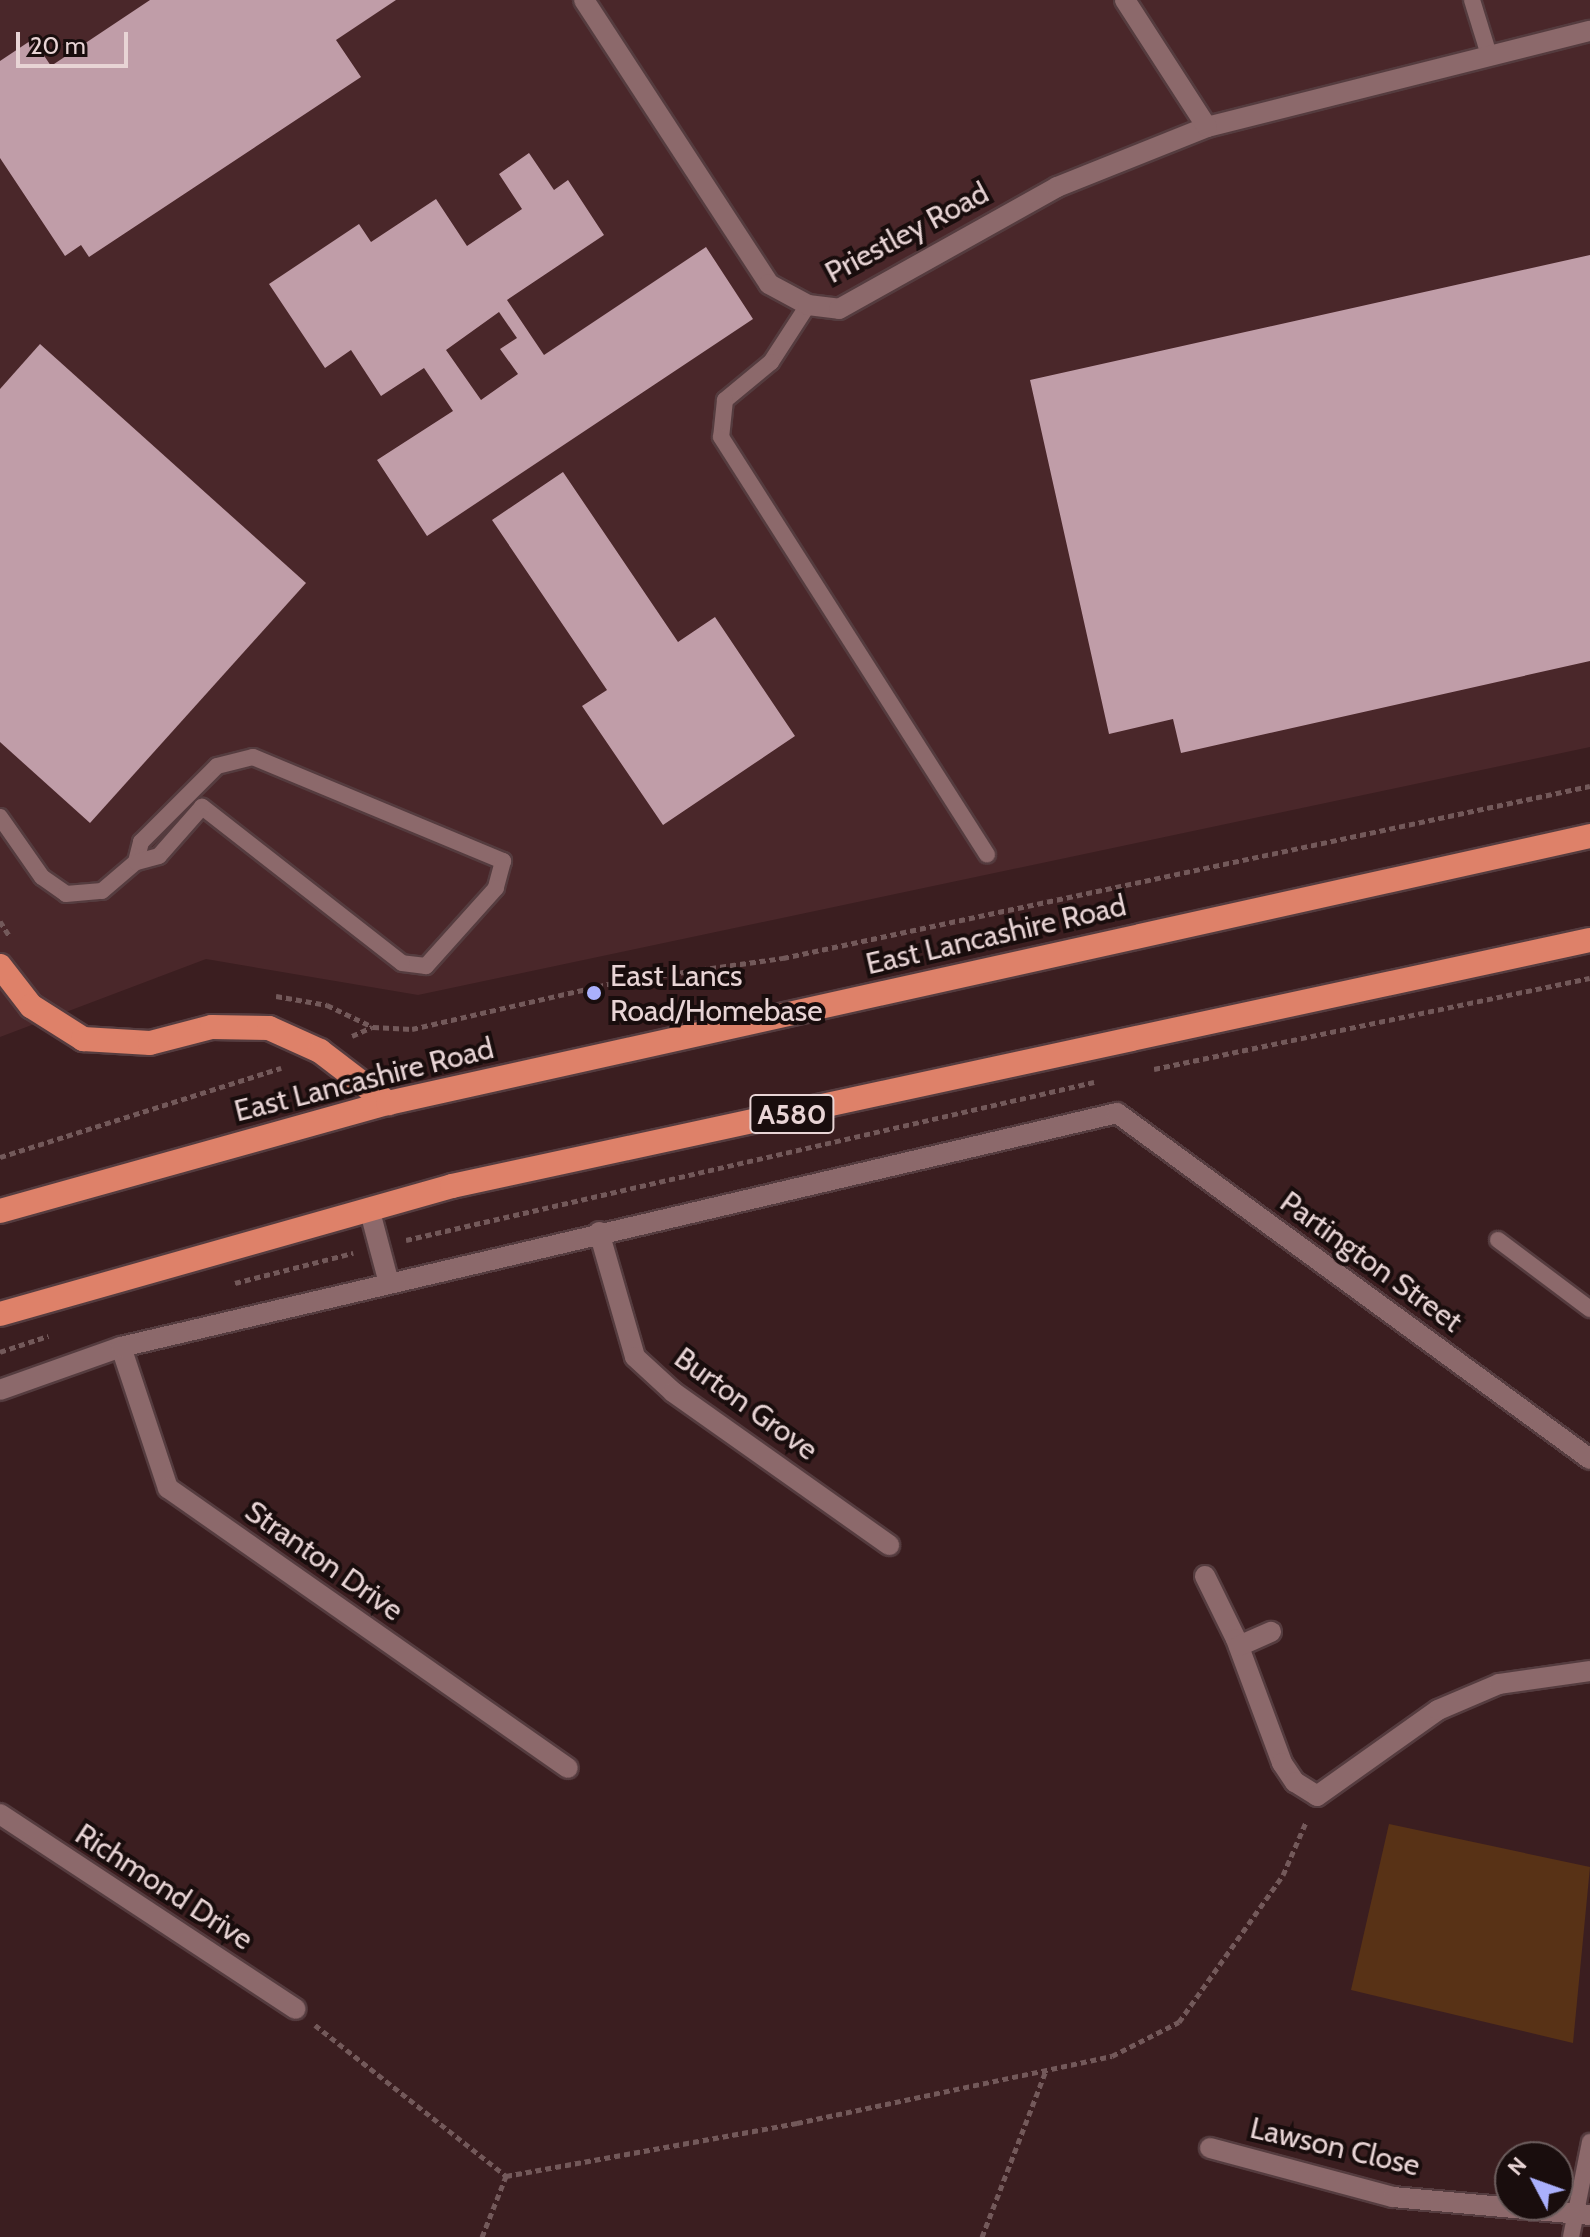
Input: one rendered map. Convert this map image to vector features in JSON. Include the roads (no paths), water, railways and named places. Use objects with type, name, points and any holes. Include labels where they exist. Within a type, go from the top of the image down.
[{"type":"highway","name":"East Lancashire Road","points":[[0,1211],[388,1103],[1590,836]]},
{"type":"highway","name":"A580","points":[[0,1314],[369,1208],[1590,940]]},
{"type":"highway","points":[[0,966],[37,1011],[83,1039],[150,1043],[212,1027],[269,1028],[320,1051],[388,1103]]},
{"type":"street","name":"Priestley Road","points":[[584,0],[769,284],[808,305],[839,309],[1057,187],[1207,127],[1590,31]]},
{"type":"street","points":[[1125,0],[1207,127]]},
{"type":"street","name":"Partington Street","points":[[599,1232],[1117,1113],[1590,1459]]},
{"type":"street","points":[[369,1208],[389,1283]]},
{"type":"street","points":[[0,1390],[121,1347],[599,1232]]},
{"type":"street","name":"Burton Grove","points":[[599,1232],[635,1357],[673,1392],[889,1545]]},
{"type":"street","name":"Stranton Drive","points":[[121,1347],[168,1488],[568,1768]]},
{"type":"street","points":[[1205,1576],[1239,1646],[1282,1763],[1295,1782],[1317,1796],[1438,1710],[1499,1684],[1590,1671]]},
{"type":"street","points":[[1239,1646],[1271,1632]]},
{"type":"street","name":"Richmond Drive","points":[[0,1814],[296,2009]]},
{"type":"street","name":"Lawson Close","points":[[1210,2148],[1393,2197],[1583,2214]]},
{"type":"lane","points":[[1472,0],[1489,55]]},
{"type":"lane","points":[[808,305],[771,362],[725,400],[721,437],[987,855]]},
{"type":"lane","points":[[0,817],[42,877],[66,894],[102,891],[136,862],[159,856],[202,807],[402,963],[426,966],[496,888],[503,861],[253,757],[217,766],[141,842],[136,862]]},
{"type":"lane","points":[[1498,1240],[1590,1309]]},
{"type":"lane","points":[[1571,2237],[1583,2214],[1590,2142]]},
{"type":"place","name":"East Lancs Road/Homebase","points":[[594,993]]}]
